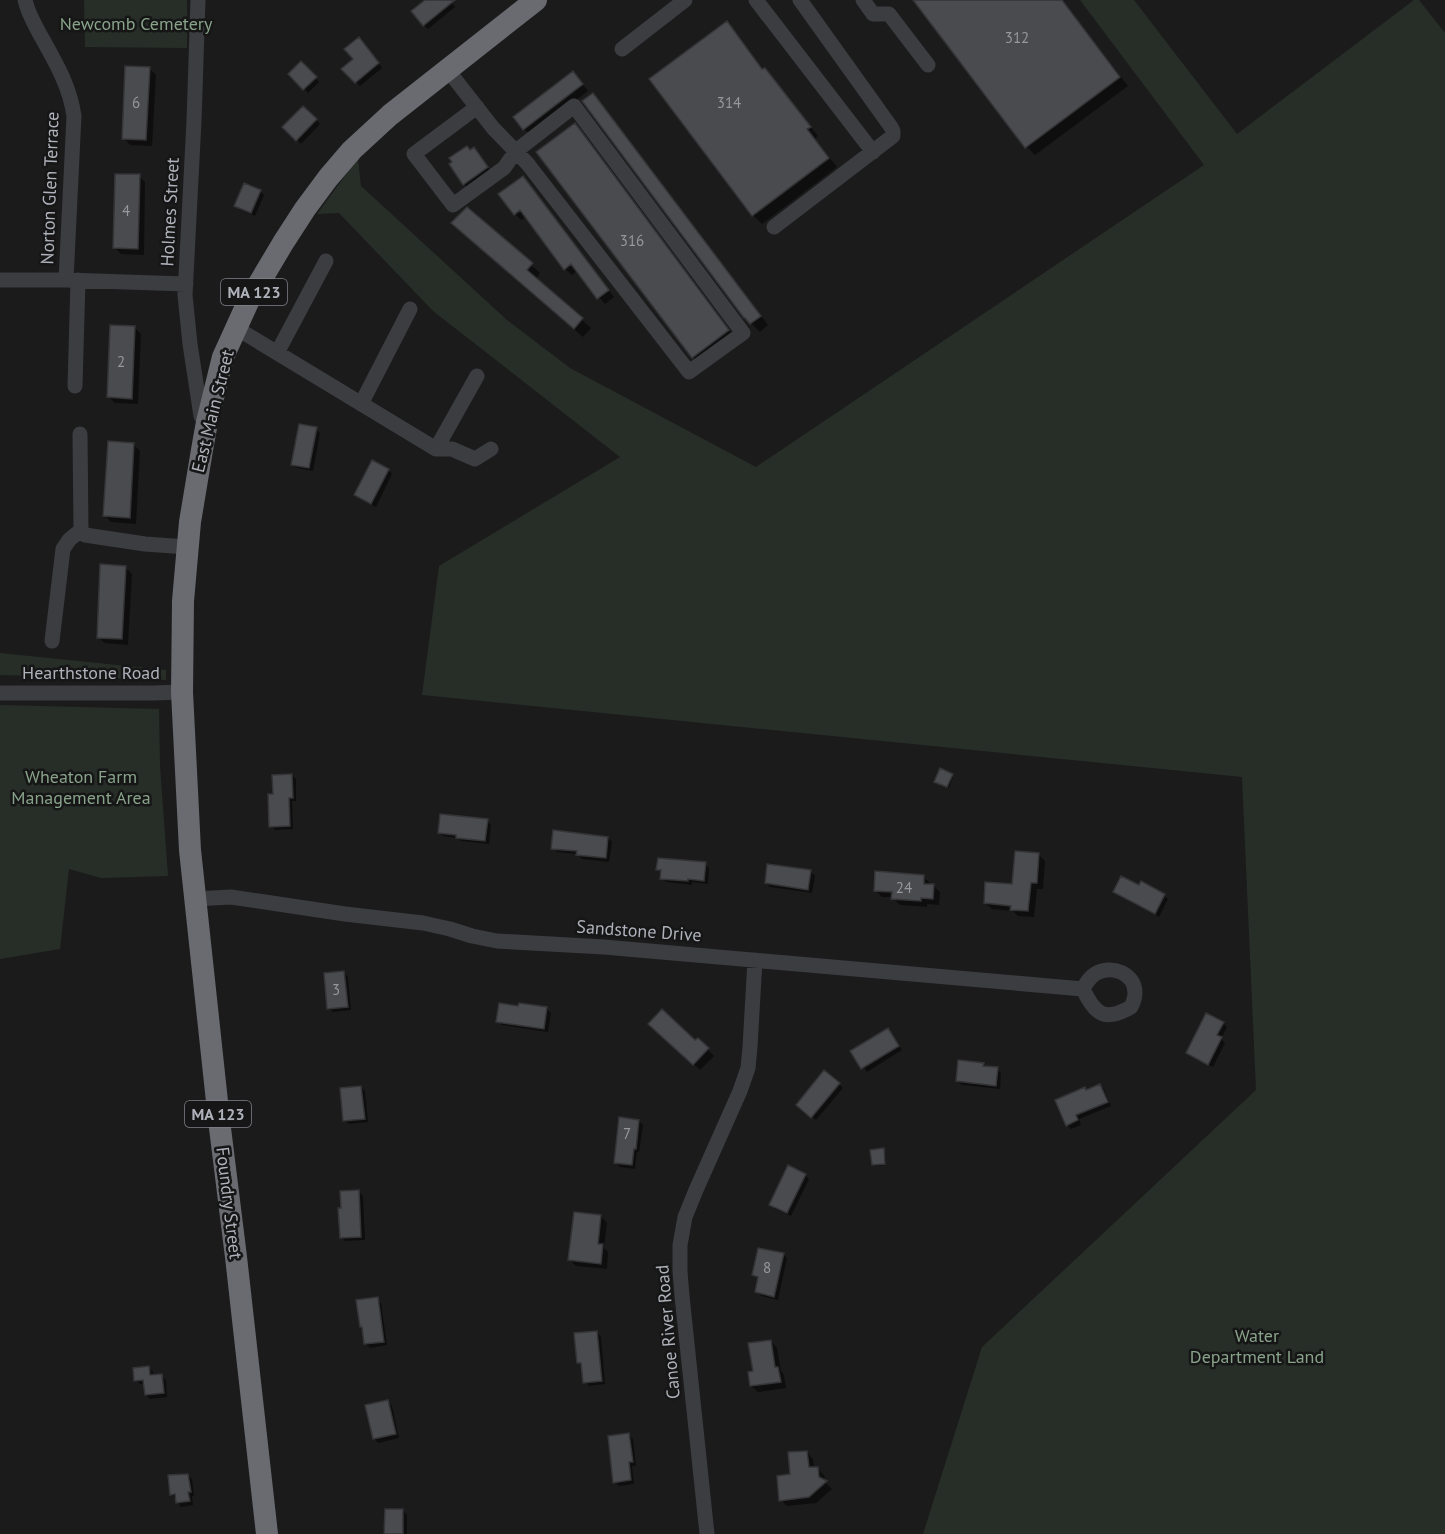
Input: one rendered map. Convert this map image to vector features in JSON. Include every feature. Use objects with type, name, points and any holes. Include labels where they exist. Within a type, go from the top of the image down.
[{"type":"highway","name":"East Main Street","points":[[182,692],[183,601],[190,522],[207,422],[223,357],[248,302],[305,209],[352,150],[390,115],[536,0]]},
{"type":"highway","name":"Foundry Street","points":[[182,692],[190,850],[267,1534]]},
{"type":"street","name":"Norton Glen Terrace","points":[[25,0],[28,12],[60,70],[72,101],[74,116],[72,280],[75,386]]},
{"type":"street","name":"Holmes Street","points":[[198,0],[185,296],[201,416],[207,422]]},
{"type":"street","points":[[622,49],[685,0]]},
{"type":"street","points":[[756,0],[873,152]]},
{"type":"street","points":[[774,227],[893,136],[893,131],[800,0]]},
{"type":"street","points":[[864,0],[873,14],[890,14],[928,65]]},
{"type":"street","points":[[447,69],[494,128],[516,151],[528,163],[689,372],[743,333],[574,106],[516,151],[504,168],[453,205],[414,154],[477,107]]},
{"type":"street","points":[[277,353],[326,261]]},
{"type":"street","points":[[0,280],[186,284]]},
{"type":"street","points":[[361,404],[410,309]]},
{"type":"street","points":[[236,328],[436,449],[452,449],[475,459],[490,449]]},
{"type":"street","points":[[436,449],[477,376]]},
{"type":"street","points":[[80,434],[81,530],[85,535],[135,543],[187,547]]},
{"type":"street","points":[[52,641],[63,549],[69,540],[81,530]]},
{"type":"street","name":"Hearthstone Road","points":[[0,693],[182,692]]},
{"type":"street","name":"Sandstone Drive","points":[[195,899],[231,897],[423,923],[497,941],[604,947],[1083,989]]},
{"type":"street","name":"Canoe River Road","points":[[707,1534],[681,1287],[680,1245],[685,1217],[748,1068],[755,960]]},
{"type":"green space","name":"Newcomb Cemetery","points":[[84,0],[187,0],[187,48],[85,47]]},
{"type":"green space","name":"Water Department Land","points":[[1080,0],[1134,0],[1237,134],[1414,0],[1419,0],[1445,33],[1445,1534],[923,1534],[982,1347],[1256,1090],[1242,777],[422,695],[439,566],[620,457],[433,311],[339,213],[317,214],[358,160],[361,186],[507,320],[570,368],[756,467],[1204,165]]},
{"type":"green space","points":[[0,653],[166,670],[166,680],[0,675]]},
{"type":"green space","name":"Wheaton Farm Management Area","points":[[0,705],[159,709],[160,766],[168,876],[101,878],[69,869],[60,949],[0,959]]},
{"type":"building","points":[[425,0],[455,0],[423,26],[411,11]]},
{"type":"building","points":[[913,0],[1062,0],[1120,77],[1025,148]]},
{"type":"building","points":[[727,21],[762,69],[765,68],[811,127],[807,129],[829,158],[752,216],[649,79]]},
{"type":"building","points":[[359,37],[379,63],[355,83],[341,69],[353,59],[344,49]]},
{"type":"building","points":[[301,61],[317,77],[303,90],[288,74]]},
{"type":"building","points":[[125,66],[150,67],[146,140],[122,139]]},
{"type":"building","points":[[573,71],[583,84],[523,130],[513,117]]},
{"type":"building","points":[[593,93],[761,316],[750,324],[582,101]]},
{"type":"building","points":[[303,106],[317,119],[296,141],[282,127]]},
{"type":"building","points":[[575,123],[729,330],[692,358],[536,152]]},
{"type":"building","points":[[467,146],[470,150],[474,147],[488,167],[463,185],[449,164],[452,162],[449,158]]},
{"type":"building","points":[[115,174],[140,174],[138,249],[113,248]]},
{"type":"building","points":[[523,176],[609,290],[597,299],[571,264],[564,270],[520,210],[514,215],[498,194]]},
{"type":"building","points":[[244,183],[261,190],[251,213],[234,206]]},
{"type":"building","points":[[467,207],[533,263],[527,270],[583,318],[574,329],[451,223]]},
{"type":"building","points":[[110,325],[135,326],[132,399],[107,397]]},
{"type":"building","points":[[299,424],[317,427],[309,468],[291,465]]},
{"type":"building","points":[[108,441],[134,443],[130,518],[103,516]]},
{"type":"building","points":[[372,460],[389,469],[371,504],[354,495]]},
{"type":"building","points":[[100,564],[126,566],[122,639],[97,638]]},
{"type":"building","points":[[940,768],[953,774],[947,787],[934,782]]},
{"type":"building","points":[[292,774],[293,798],[289,798],[290,826],[269,827],[268,794],[273,794],[272,775]]},
{"type":"building","points":[[440,814],[488,819],[485,841],[456,838],[456,835],[438,833]]},
{"type":"building","points":[[553,830],[608,837],[606,858],[576,855],[577,851],[551,849]]},
{"type":"building","points":[[1015,851],[1039,853],[1037,883],[1031,883],[1028,911],[1010,910],[1011,906],[984,903],[985,882],[1012,884]]},
{"type":"building","points":[[658,858],[706,862],[704,881],[660,879],[661,870],[656,870]]},
{"type":"building","points":[[767,864],[811,870],[808,890],[765,883]]},
{"type":"building","points":[[875,871],[924,875],[924,884],[934,884],[933,899],[921,898],[921,901],[891,899],[892,892],[874,891]]},
{"type":"building","points":[[1121,876],[1139,885],[1141,881],[1165,894],[1155,914],[1113,892]]},
{"type":"building","points":[[344,971],[348,1007],[327,1009],[324,973]]},
{"type":"building","points":[[499,1003],[547,1007],[544,1029],[496,1022]]},
{"type":"building","points":[[662,1009],[695,1040],[698,1038],[709,1048],[693,1065],[648,1024]]},
{"type":"building","points":[[1206,1013],[1224,1022],[1217,1035],[1222,1037],[1208,1065],[1186,1053]]},
{"type":"building","points":[[888,1028],[899,1046],[861,1069],[850,1051]]},
{"type":"building","points":[[958,1060],[998,1067],[996,1086],[956,1081]]},
{"type":"building","points":[[824,1070],[840,1083],[811,1118],[796,1105]]},
{"type":"building","points":[[1100,1084],[1108,1102],[1076,1115],[1078,1120],[1066,1126],[1055,1100],[1085,1087],[1086,1090]]},
{"type":"building","points":[[361,1086],[365,1119],[343,1121],[340,1088]]},
{"type":"building","points":[[619,1117],[639,1120],[632,1165],[614,1163]]},
{"type":"building","points":[[884,1148],[885,1164],[872,1165],[870,1150]]},
{"type":"building","points":[[788,1165],[806,1174],[787,1213],[769,1205]]},
{"type":"building","points":[[359,1190],[361,1237],[340,1238],[338,1208],[341,1208],[340,1191]]},
{"type":"building","points":[[574,1212],[601,1215],[598,1244],[603,1244],[601,1264],[568,1260]]},
{"type":"building","points":[[758,1248],[784,1253],[774,1297],[755,1292],[758,1277],[752,1275]]},
{"type":"building","points":[[378,1297],[384,1342],[364,1344],[356,1300]]},
{"type":"building","points":[[597,1331],[602,1381],[583,1383],[581,1363],[577,1363],[574,1333]]},
{"type":"building","points":[[771,1340],[775,1367],[778,1367],[781,1382],[750,1386],[748,1372],[753,1371],[748,1343]]},
{"type":"building","points":[[149,1366],[150,1375],[162,1374],[164,1393],[145,1395],[143,1380],[134,1381],[133,1368]]},
{"type":"building","points":[[388,1400],[396,1434],[373,1439],[365,1405]]},
{"type":"building","points":[[629,1433],[633,1462],[629,1462],[631,1480],[613,1483],[608,1436]]},
{"type":"building","points":[[807,1451],[809,1467],[818,1467],[819,1477],[827,1481],[809,1497],[779,1501],[777,1476],[790,1474],[788,1452]]},
{"type":"building","points":[[188,1474],[190,1501],[176,1503],[175,1494],[170,1495],[168,1475]]},
{"type":"building","points":[[385,1509],[403,1509],[403,1534],[384,1534]]}]
